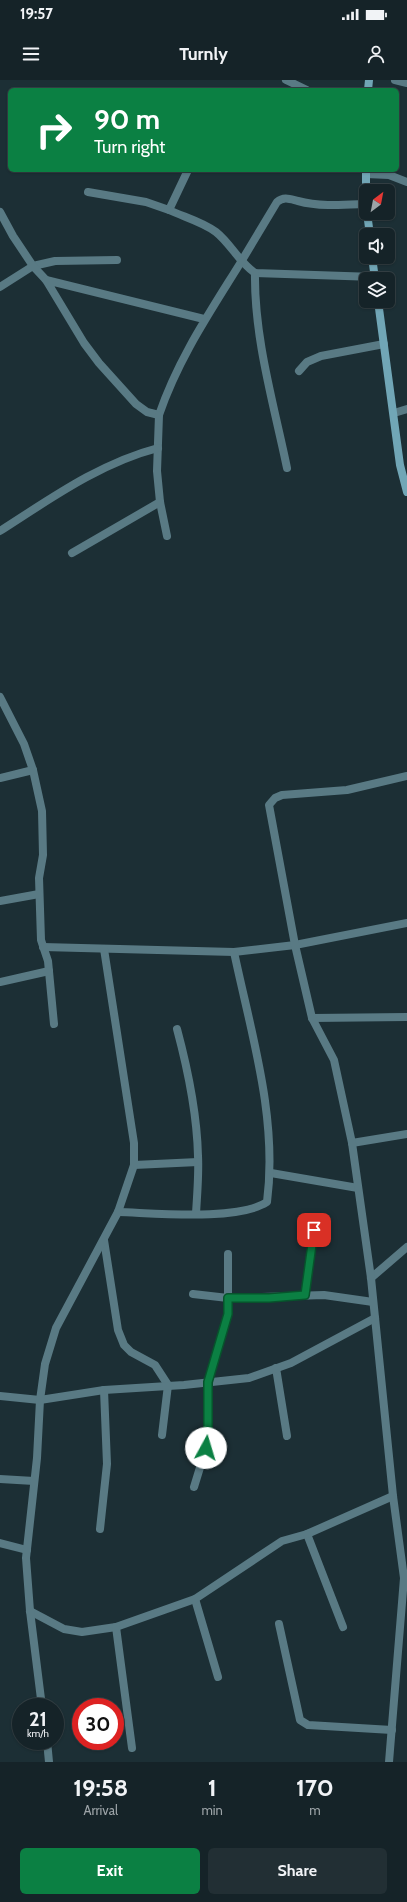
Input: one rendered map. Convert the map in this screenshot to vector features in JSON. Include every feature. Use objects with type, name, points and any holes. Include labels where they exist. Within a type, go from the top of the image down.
[{"type":"main road","points":[[366,172],[366,184]]},
{"type":"main road","points":[[379,308],[400,465],[407,492]]},
{"type":"street","points":[[286,80],[303,88]]},
{"type":"street","points":[[395,80],[407,83]]},
{"type":"street","points":[[168,210],[187,172]]},
{"type":"street","points":[[366,172],[389,175],[407,182]]},
{"type":"street","points":[[88,192],[146,202],[204,225],[217,233],[241,262],[254,272],[359,277]]},
{"type":"street","points":[[167,536],[160,502],[157,471],[159,415],[167,393],[185,354],[204,319],[241,262],[277,202],[281,199],[287,198],[308,204],[328,206],[359,204]]},
{"type":"street","points":[[0,212],[13,236],[33,266],[46,280],[84,343],[99,363],[136,404],[147,412],[159,415]]},
{"type":"street","points":[[0,287],[33,266],[55,261],[118,260]]},
{"type":"street","points":[[254,272],[254,295],[262,346],[286,468]]},
{"type":"street","points":[[46,280],[204,319]]},
{"type":"street","points":[[299,372],[307,362],[321,356],[384,344]]},
{"type":"street","points":[[394,413],[407,409]]},
{"type":"street","points":[[0,531],[97,470],[139,452],[158,448]]},
{"type":"street","points":[[72,553],[160,502]]},
{"type":"street","points":[[0,697],[24,744],[33,770],[42,811],[43,855],[39,878],[41,940],[49,971],[54,1024]]},
{"type":"street","points":[[0,778],[33,770]]},
{"type":"street","points":[[389,1762],[404,1578],[393,1496],[371,1278],[352,1143],[334,1060],[312,1018],[295,945],[270,805],[275,798],[282,795],[346,790],[407,776]]},
{"type":"street","points":[[0,901],[39,894]]},
{"type":"street","points":[[43,947],[234,952],[295,945],[407,923]]},
{"type":"street","points":[[41,1698],[30,1611],[26,1550],[37,1458],[40,1400],[45,1364],[56,1328],[118,1212],[134,1164],[134,1143],[104,949]]},
{"type":"street","points":[[118,1212],[196,1214],[246,1211],[259,1207],[267,1202],[271,1173],[262,1079],[234,952]]},
{"type":"street","points":[[0,982],[49,971]]},
{"type":"street","points":[[312,1018],[407,1017]]},
{"type":"street","points":[[177,1029],[187,1068],[197,1133],[198,1162],[196,1214]]},
{"type":"street","points":[[352,1143],[407,1134]]},
{"type":"street","points":[[134,1164],[198,1162]]},
{"type":"street","points":[[271,1173],[358,1188]]},
{"type":"street","points":[[305,1295],[314,1230]]},
{"type":"street","points":[[104,1240],[118,1330],[124,1345],[131,1352],[156,1365],[168,1385],[162,1435]]},
{"type":"street","points":[[371,1278],[407,1247]]},
{"type":"street","points":[[194,1488],[206,1448],[208,1434],[208,1382],[228,1314],[228,1254]]},
{"type":"street","points":[[193,1294],[228,1298],[269,1298],[305,1295],[373,1302]]},
{"type":"street","points":[[0,1396],[40,1400],[104,1390],[249,1378],[291,1363],[375,1318]]},
{"type":"street","points":[[276,1368],[287,1436]]},
{"type":"street","points":[[100,1529],[107,1464],[104,1390]]},
{"type":"street","points":[[0,1479],[34,1481]]},
{"type":"street","points":[[30,1611],[64,1629],[82,1632],[116,1627],[195,1599],[282,1541],[307,1534],[393,1496]]},
{"type":"street","points":[[307,1534],[343,1627]]},
{"type":"street","points":[[0,1543],[26,1550]]},
{"type":"street","points":[[195,1599],[218,1677]]},
{"type":"street","points":[[279,1624],[300,1720],[308,1725],[392,1730]]},
{"type":"street","points":[[116,1627],[132,1748]]},
{"type":"street","points":[[48,1750],[49,1762]]},
{"type":"route","points":[[206,1448],[208,1434],[208,1382],[228,1314],[228,1298],[269,1298],[305,1295],[314,1230]]}]
